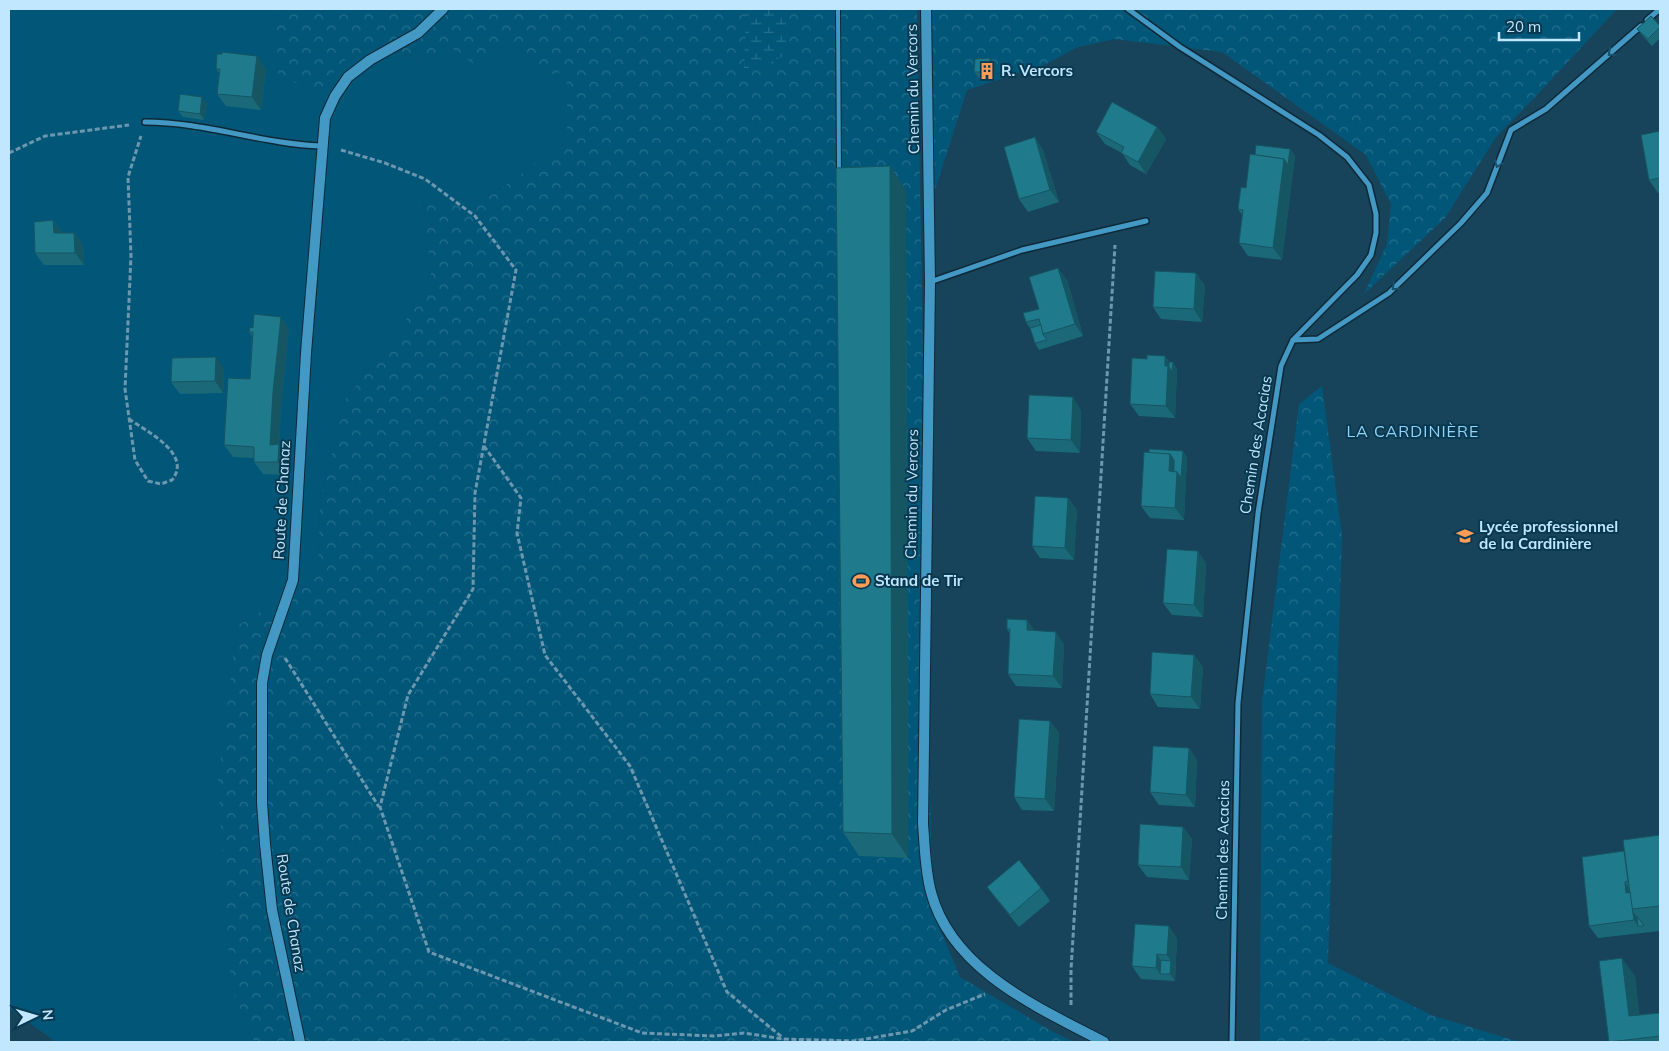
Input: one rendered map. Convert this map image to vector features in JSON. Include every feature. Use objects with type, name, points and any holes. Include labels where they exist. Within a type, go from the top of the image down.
[{"type":"street","name":"Route de Chanaz","points":[[300,1042],[272,910],[265,844],[262,804],[262,683],[273,638],[293,580],[306,353],[321,146],[325,118],[335,96],[348,77],[370,60],[418,33],[443,9]]},
{"type":"street","name":"Chemin du Vercors","points":[[926,9],[930,282],[923,824],[927,871],[931,893],[939,916],[949,934],[962,951],[1003,986],[1104,1042]]},
{"type":"street","name":"Chemin des Acacias","points":[[1128,9],[1180,46],[1319,135],[1347,158],[1369,186],[1376,214],[1376,232],[1371,255],[1357,276],[1293,340],[1281,366],[1258,512],[1238,703],[1232,1042]]},
{"type":"street","points":[[1293,340],[1318,339],[1389,293],[1460,223],[1487,193],[1511,130],[1546,109],[1660,9]]},
{"type":"street","points":[[145,122],[170,122],[295,145],[321,146]]},
{"type":"street","points":[[930,282],[1022,250],[1146,221]]},
{"type":"lane","points":[[838,9],[839,177]]},
{"type":"path","points":[[9,153],[45,136],[145,122],[128,177],[131,256],[125,389],[129,419],[135,460],[148,481],[161,484],[172,480],[176,475],[178,464],[175,455],[170,448],[129,419]]},
{"type":"path","points":[[321,146],[353,152],[425,179],[475,216],[516,270],[475,493],[473,590],[408,694],[380,807]]},
{"type":"path","points":[[1072,1025],[1072,960],[1116,227]]},
{"type":"path","points":[[484,446],[521,498],[517,533],[545,655],[630,766],[727,992],[783,1039]]},
{"type":"path","points":[[273,638],[380,807],[429,952],[642,1033],[714,1036],[744,1033],[783,1039],[854,1041],[912,1032],[946,1010],[1003,986]]},
{"type":"green space","points":[[9,9],[276,9],[278,77],[342,62],[381,45],[426,61],[449,46],[506,46],[544,76],[567,71],[567,142],[484,200],[423,199],[431,274],[398,334],[346,398],[320,500],[318,576],[237,626],[231,987],[254,1042],[56,1042],[9,1008]]},
{"type":"green space","points":[[276,9],[917,9],[931,848],[939,927],[960,977],[1053,1032],[1074,1042],[254,1042],[231,987],[218,780],[237,626],[318,576],[320,500],[346,398],[398,334],[431,274],[423,199],[484,200],[567,142],[567,71],[544,76],[506,46],[478,67],[449,46],[427,61],[381,45],[342,62],[320,91],[278,77]]},
{"type":"green space","points":[[746,9],[786,9],[786,55],[744,74]]},
{"type":"green space","points":[[922,9],[1617,9],[1496,137],[1445,218],[1364,294],[1387,244],[1391,204],[1366,155],[1222,52],[1114,39],[1078,47],[1046,64],[967,90],[930,206]]},
{"type":"green space","points":[[1322,386],[1342,536],[1328,963],[1431,1015],[1519,1042],[1260,1042],[1262,702],[1299,404]]},
{"type":"building","points":[[1651,16],[1660,27],[1648,39],[1637,29]]},
{"type":"building","points":[[222,52],[257,56],[252,97],[217,94],[220,69],[216,69],[217,54],[222,54]]},
{"type":"building","points":[[990,58],[990,72],[974,72],[975,59]]},
{"type":"building","points":[[180,94],[202,97],[200,114],[178,111]]},
{"type":"building","points":[[1112,102],[1157,127],[1138,162],[1121,153],[1124,147],[1096,132]]},
{"type":"building","points":[[1660,131],[1660,178],[1649,180],[1641,135]]},
{"type":"building","points":[[1035,137],[1050,190],[1019,199],[1004,147]]},
{"type":"building","points":[[1256,145],[1290,149],[1288,165],[1284,159],[1255,155]]},
{"type":"building","points":[[1250,154],[1284,159],[1273,248],[1239,243],[1243,210],[1238,209],[1241,187],[1246,188]]},
{"type":"building","points":[[890,166],[892,834],[843,832],[836,168]]},
{"type":"building","points":[[53,220],[54,233],[74,233],[75,253],[35,253],[34,222]]},
{"type":"building","points":[[1058,268],[1075,324],[1043,334],[1039,319],[1026,322],[1023,313],[1039,309],[1029,277]]},
{"type":"building","points":[[1155,271],[1196,273],[1194,309],[1153,307]]},
{"type":"building","points":[[254,314],[281,317],[273,392],[270,445],[279,444],[278,462],[254,462],[254,447],[224,445],[228,378],[250,379],[253,332],[249,332],[250,327],[253,328]]},
{"type":"building","points":[[1041,325],[1047,340],[1035,343],[1030,328]]},
{"type":"building","points":[[1147,355],[1165,356],[1165,366],[1168,366],[1166,406],[1130,404],[1132,358],[1147,359]]},
{"type":"building","points":[[216,357],[215,381],[171,382],[172,358]]},
{"type":"building","points":[[1169,362],[1173,362],[1172,372],[1169,367]]},
{"type":"building","points":[[1029,395],[1073,397],[1071,440],[1027,438]]},
{"type":"building","points":[[1149,449],[1183,451],[1181,478],[1174,471],[1174,460],[1170,454],[1149,453]]},
{"type":"building","points":[[1144,452],[1170,454],[1169,471],[1177,472],[1175,508],[1141,506]]},
{"type":"building","points":[[1035,496],[1068,498],[1065,548],[1032,546]]},
{"type":"building","points":[[1167,549],[1198,551],[1194,605],[1163,603]]},
{"type":"building","points":[[1007,619],[1027,620],[1027,630],[1056,632],[1053,676],[1008,674],[1010,629],[1007,629]]},
{"type":"building","points":[[1152,652],[1194,655],[1191,697],[1150,694]]},
{"type":"building","points":[[1019,719],[1050,721],[1045,799],[1014,797]]},
{"type":"building","points":[[1153,746],[1189,748],[1186,795],[1150,792]]},
{"type":"building","points":[[1140,824],[1183,827],[1181,867],[1138,865]]},
{"type":"building","points":[[1660,835],[1660,906],[1632,909],[1623,840]]},
{"type":"building","points":[[1624,851],[1628,881],[1625,882],[1626,893],[1630,892],[1634,920],[1589,926],[1582,857]]},
{"type":"building","points":[[1019,860],[1041,888],[1010,915],[987,887]]},
{"type":"building","points":[[1637,916],[1644,926],[1638,926]]},
{"type":"building","points":[[1135,924],[1169,926],[1167,955],[1157,954],[1156,968],[1132,966]]},
{"type":"building","points":[[1622,958],[1629,1016],[1660,1013],[1660,1036],[1609,1042],[1599,961]]},
{"type":"building","points":[[1161,960],[1171,961],[1170,974],[1160,974]]},
{"type":"place","name":"R. Vercors","points":[[987,71]]},
{"type":"place","name":"Lycée professionnel de la Cardinière","points":[[1465,536]]},
{"type":"place","name":"Stand de Tir","points":[[861,581]]},
{"type":"district","name":"LA CARDINIÈRE","points":[[1413,431]]}]
